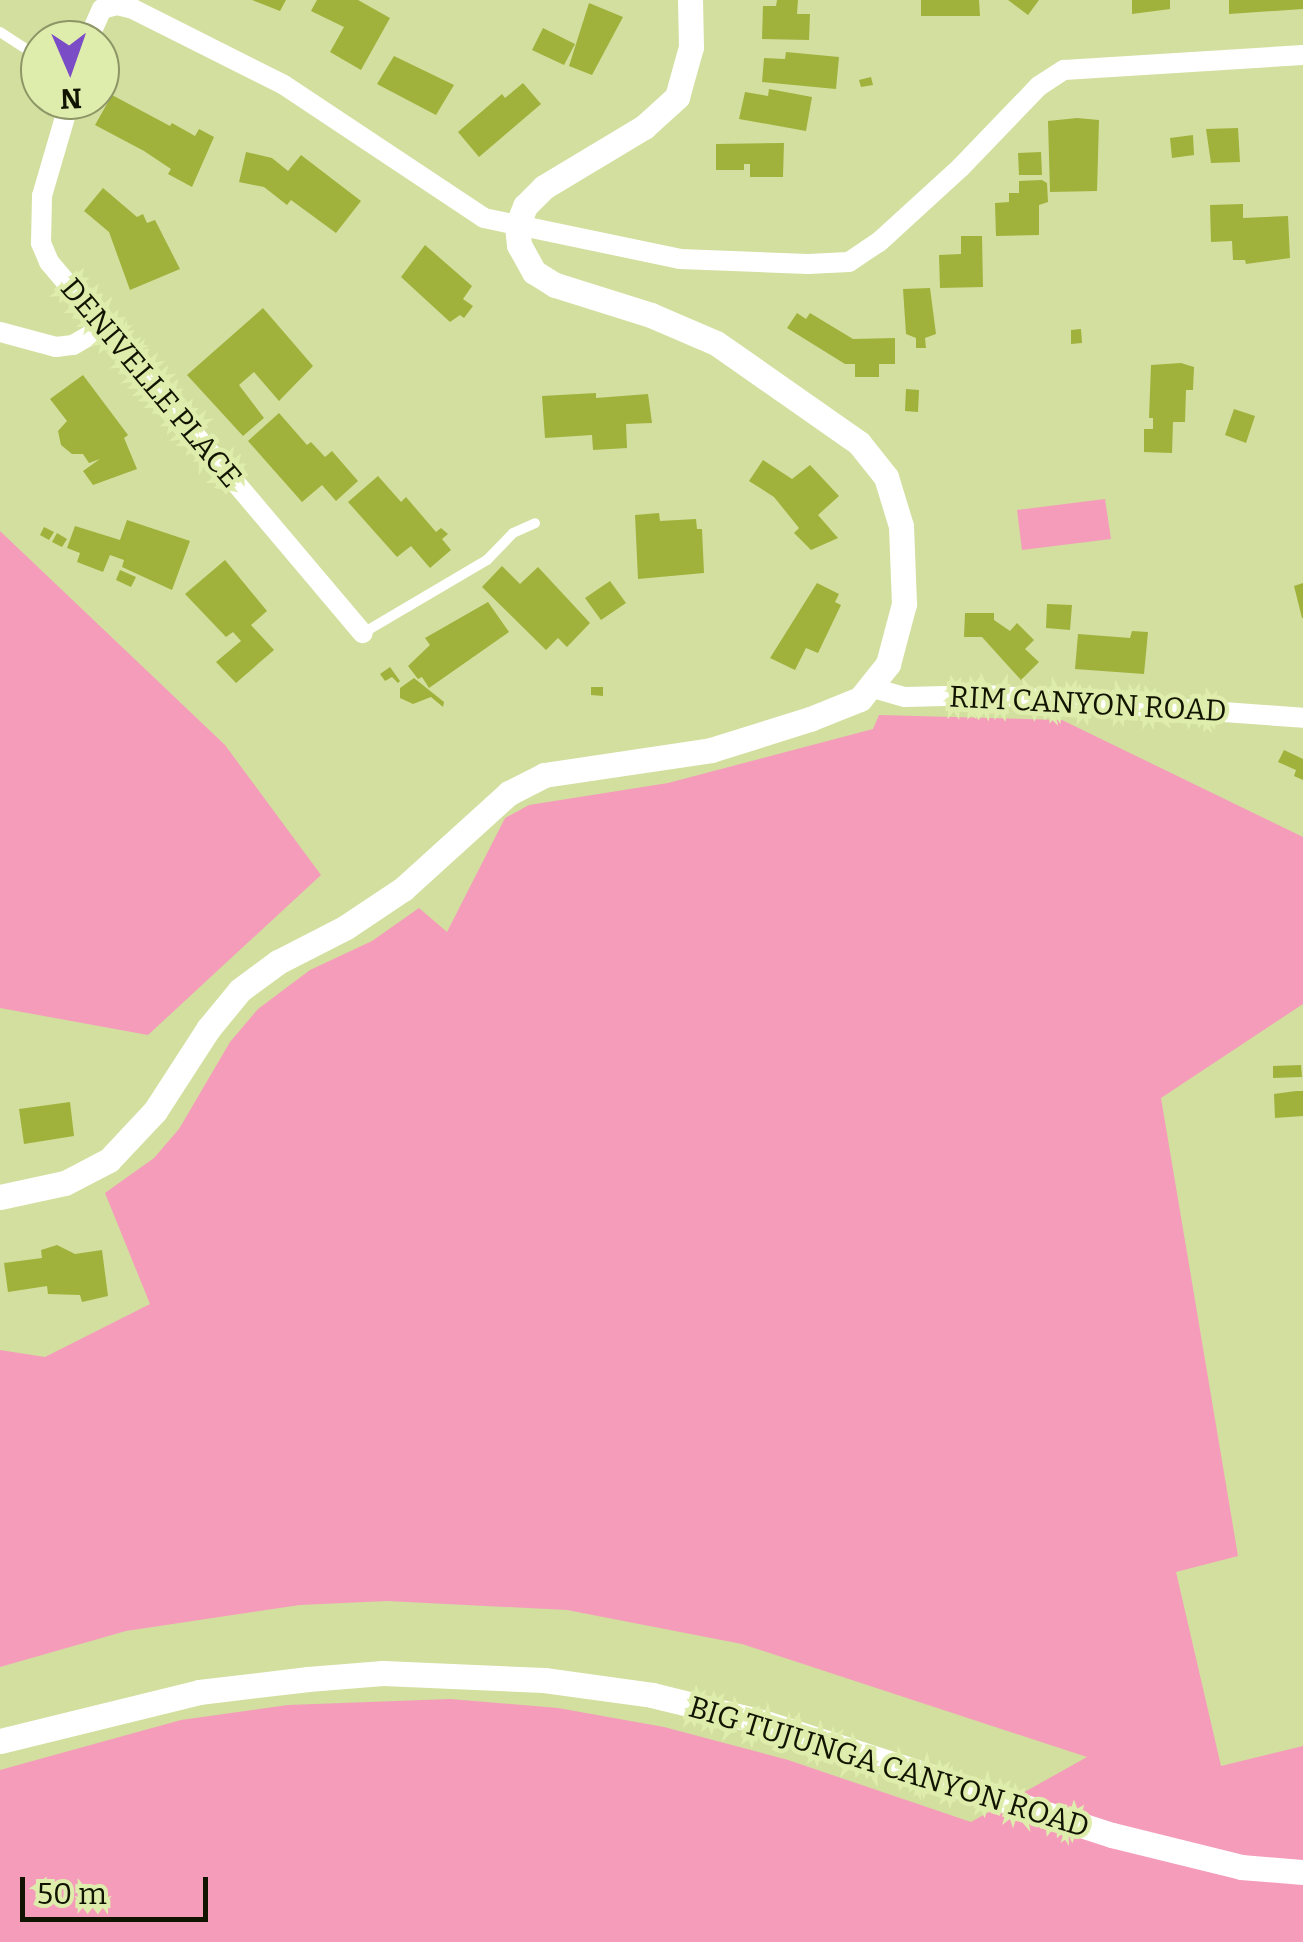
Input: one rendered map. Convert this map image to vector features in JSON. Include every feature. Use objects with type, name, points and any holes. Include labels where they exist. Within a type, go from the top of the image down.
[{"type":"street","points":[[0,1198],[66,1183],[109,1160],[155,1111],[208,1029],[240,990],[278,962],[346,928],[403,888],[509,793],[544,775],[582,766],[711,750],[835,710],[873,688],[898,634],[905,564],[890,489],[860,442],[716,343],[651,315],[555,285],[534,272],[519,245],[517,226],[525,206],[544,188],[644,127],[676,97],[691,46],[690,0]]},
{"type":"street","points":[[97,20],[102,9],[117,5],[133,8],[284,85],[484,218],[680,259],[849,262],[919,206],[1039,86],[1064,70],[1303,55]]},
{"type":"street","name":"DENIVELLE PLACE","points":[[64,120],[42,196],[41,243],[49,262],[363,632]]},
{"type":"street","points":[[0,332],[56,347],[73,345],[104,328]]},
{"type":"street","name":"RIM CANYON ROAD","points":[[873,688],[905,697],[986,695],[1303,718]]},
{"type":"street","name":"BIG TUJUNGA CANYON ROAD","points":[[0,1741],[199,1692],[308,1679],[383,1673],[544,1680],[652,1695],[762,1722],[1112,1835],[1241,1867],[1303,1872]]},
{"type":"lane","points":[[363,632],[487,560],[513,533],[535,524]]},
{"type":"shaded area","points":[[1105,499],[1111,539],[1022,550],[1017,510]]},
{"type":"shaded area","points":[[0,531],[225,745],[321,875],[148,1035],[0,1008]]},
{"type":"shaded area","points":[[879,715],[1062,720],[1303,837],[1303,1004],[1161,1098],[1238,1556],[1176,1572],[1221,1766],[1303,1746],[1303,1942],[0,1942],[0,1770],[181,1720],[288,1705],[450,1699],[558,1708],[664,1727],[788,1760],[971,1822],[1087,1757],[742,1644],[567,1610],[387,1601],[300,1605],[126,1631],[0,1667],[0,1350],[45,1357],[150,1304],[105,1193],[154,1158],[179,1129],[230,1042],[258,1009],[310,970],[372,941],[419,908],[447,932],[505,818],[529,805],[668,783],[873,729]]},
{"type":"building","points":[[252,0],[286,0],[280,11]]},
{"type":"building","points":[[317,0],[358,0],[390,18],[361,70],[330,52],[344,27],[311,11]]},
{"type":"building","points":[[777,0],[798,0],[797,14],[810,14],[809,40],[762,39],[763,6],[776,6]]},
{"type":"building","points":[[921,0],[979,0],[980,16],[921,16]]},
{"type":"building","points":[[1008,0],[1039,0],[1028,15]]},
{"type":"building","points":[[1132,0],[1170,0],[1170,9],[1132,14]]},
{"type":"building","points":[[1229,0],[1303,0],[1303,9],[1229,14]]},
{"type":"building","points":[[589,3],[623,17],[592,75],[569,66]]},
{"type":"building","points":[[543,28],[575,44],[564,65],[532,50]]},
{"type":"building","points":[[786,52],[839,57],[836,89],[762,82],[764,58],[785,59]]},
{"type":"building","points":[[394,56],[454,85],[436,115],[377,84]]},
{"type":"building","points":[[871,77],[873,85],[861,87],[859,80]]},
{"type":"building","points":[[523,83],[541,104],[479,157],[458,132],[502,94],[505,98]]},
{"type":"building","points":[[769,89],[812,97],[806,131],[739,119],[745,92],[768,96]]},
{"type":"building","points":[[120,99],[170,126],[172,123],[195,136],[199,129],[214,137],[192,187],[168,174],[171,169],[144,151],[95,125],[98,120],[120,120]]},
{"type":"building","points":[[1099,120],[1097,191],[1050,192],[1048,121]]},
{"type":"building","points":[[1238,128],[1240,162],[1211,163],[1206,129]]},
{"type":"building","points":[[1193,135],[1194,155],[1172,158],[1170,138]]},
{"type":"building","points":[[784,143],[783,177],[750,177],[750,164],[744,164],[744,170],[716,170],[716,144]]},
{"type":"building","points":[[246,152],[272,158],[288,171],[301,155],[361,201],[336,233],[291,200],[287,205],[264,187],[239,182]]},
{"type":"building","points":[[1041,152],[1042,175],[1019,175],[1018,153]]},
{"type":"building","points":[[1019,181],[1047,183],[1048,202],[1039,205],[1039,235],[996,236],[995,203],[1009,202],[1009,193],[1019,193]]},
{"type":"building","points":[[103,188],[137,217],[143,214],[147,223],[155,220],[180,269],[130,290],[109,232],[84,211]]},
{"type":"building","points":[[1243,204],[1243,218],[1288,216],[1290,258],[1246,264],[1245,260],[1233,260],[1232,241],[1211,242],[1210,205]]},
{"type":"building","points":[[961,236],[982,236],[983,287],[940,288],[939,255],[961,254]]},
{"type":"building","points":[[425,245],[472,286],[463,299],[473,306],[464,318],[460,315],[450,322],[401,277]]},
{"type":"building","points":[[930,288],[936,334],[925,338],[926,348],[916,348],[916,338],[906,334],[903,289]]},
{"type":"building","points":[[263,308],[313,366],[279,401],[254,372],[239,385],[264,418],[243,436],[187,375]]},
{"type":"building","points":[[797,313],[806,319],[810,313],[853,339],[895,338],[895,364],[879,364],[879,377],[855,377],[855,364],[845,364],[787,328]]},
{"type":"building","points":[[1081,329],[1082,343],[1071,344],[1071,330]]},
{"type":"building","points":[[1181,363],[1194,367],[1193,390],[1186,390],[1185,422],[1173,422],[1172,453],[1144,452],[1144,429],[1153,429],[1153,418],[1149,418],[1151,365]]},
{"type":"building","points":[[83,375],[128,435],[124,438],[137,469],[93,485],[83,471],[100,459],[89,463],[83,454],[72,454],[61,445],[58,431],[67,421],[50,399]]},
{"type":"building","points":[[906,389],[919,390],[918,412],[905,411]]},
{"type":"building","points":[[596,393],[596,398],[648,394],[652,423],[626,424],[627,448],[593,450],[592,435],[545,438],[542,396]]},
{"type":"building","points":[[1234,409],[1255,416],[1246,443],[1225,435]]},
{"type":"building","points":[[279,413],[307,445],[311,442],[325,457],[332,451],[358,481],[336,501],[322,485],[302,502],[248,441]]},
{"type":"building","points":[[763,460],[792,479],[810,465],[839,496],[818,515],[838,538],[811,550],[794,533],[799,528],[774,497],[749,481]]},
{"type":"building","points":[[378,476],[401,502],[406,497],[436,532],[441,528],[448,534],[442,539],[451,550],[430,568],[411,546],[397,557],[348,502]]},
{"type":"building","points":[[659,513],[660,521],[696,519],[697,529],[702,529],[704,573],[638,579],[635,515]]},
{"type":"building","points":[[127,520],[190,541],[172,590],[122,567],[124,560],[110,555],[103,572],[77,562],[80,553],[67,548],[75,526],[120,540]]},
{"type":"building","points":[[44,527],[54,532],[49,540],[40,535]]},
{"type":"building","points":[[57,533],[67,539],[62,547],[52,542]]},
{"type":"building","points":[[225,560],[267,611],[251,625],[274,650],[236,683],[216,662],[241,641],[233,632],[226,637],[185,594]]},
{"type":"building","points":[[502,566],[520,584],[538,567],[590,623],[567,647],[558,638],[546,650],[482,587]]},
{"type":"building","points":[[120,570],[136,577],[131,587],[116,580]]},
{"type":"building","points":[[610,581],[626,603],[601,620],[585,598]]},
{"type":"building","points":[[817,583],[839,594],[835,602],[841,605],[818,653],[806,648],[795,670],[770,658]]},
{"type":"building","points":[[1303,583],[1303,618],[1302,618],[1294,586]]},
{"type":"building","points":[[488,602],[509,632],[429,688],[408,666],[430,645],[425,638]]},
{"type":"building","points":[[1047,604],[1072,605],[1070,630],[1046,628]]},
{"type":"building","points":[[965,613],[994,613],[994,620],[1010,631],[1017,623],[1034,640],[1025,649],[1039,662],[1021,680],[982,637],[964,637]]},
{"type":"building","points":[[1132,631],[1148,632],[1144,674],[1075,669],[1078,634],[1130,638]]},
{"type":"building","points":[[390,667],[398,683],[392,677],[385,681],[380,674]]},
{"type":"building","points":[[414,678],[444,702],[443,707],[431,697],[413,704],[400,698],[400,688]]},
{"type":"building","points":[[591,687],[603,687],[603,696],[591,695]]},
{"type":"building","points":[[1284,750],[1303,759],[1303,780],[1294,776],[1296,770],[1278,762]]},
{"type":"building","points":[[1301,1065],[1302,1077],[1273,1078],[1273,1066]]},
{"type":"building","points":[[1303,1091],[1303,1116],[1275,1118],[1274,1094]]},
{"type":"building","points":[[70,1102],[74,1136],[24,1144],[19,1109]]},
{"type":"building","points":[[57,1245],[75,1254],[102,1250],[108,1296],[82,1302],[80,1295],[48,1294],[47,1286],[8,1292],[4,1263],[42,1258],[41,1250]]}]
